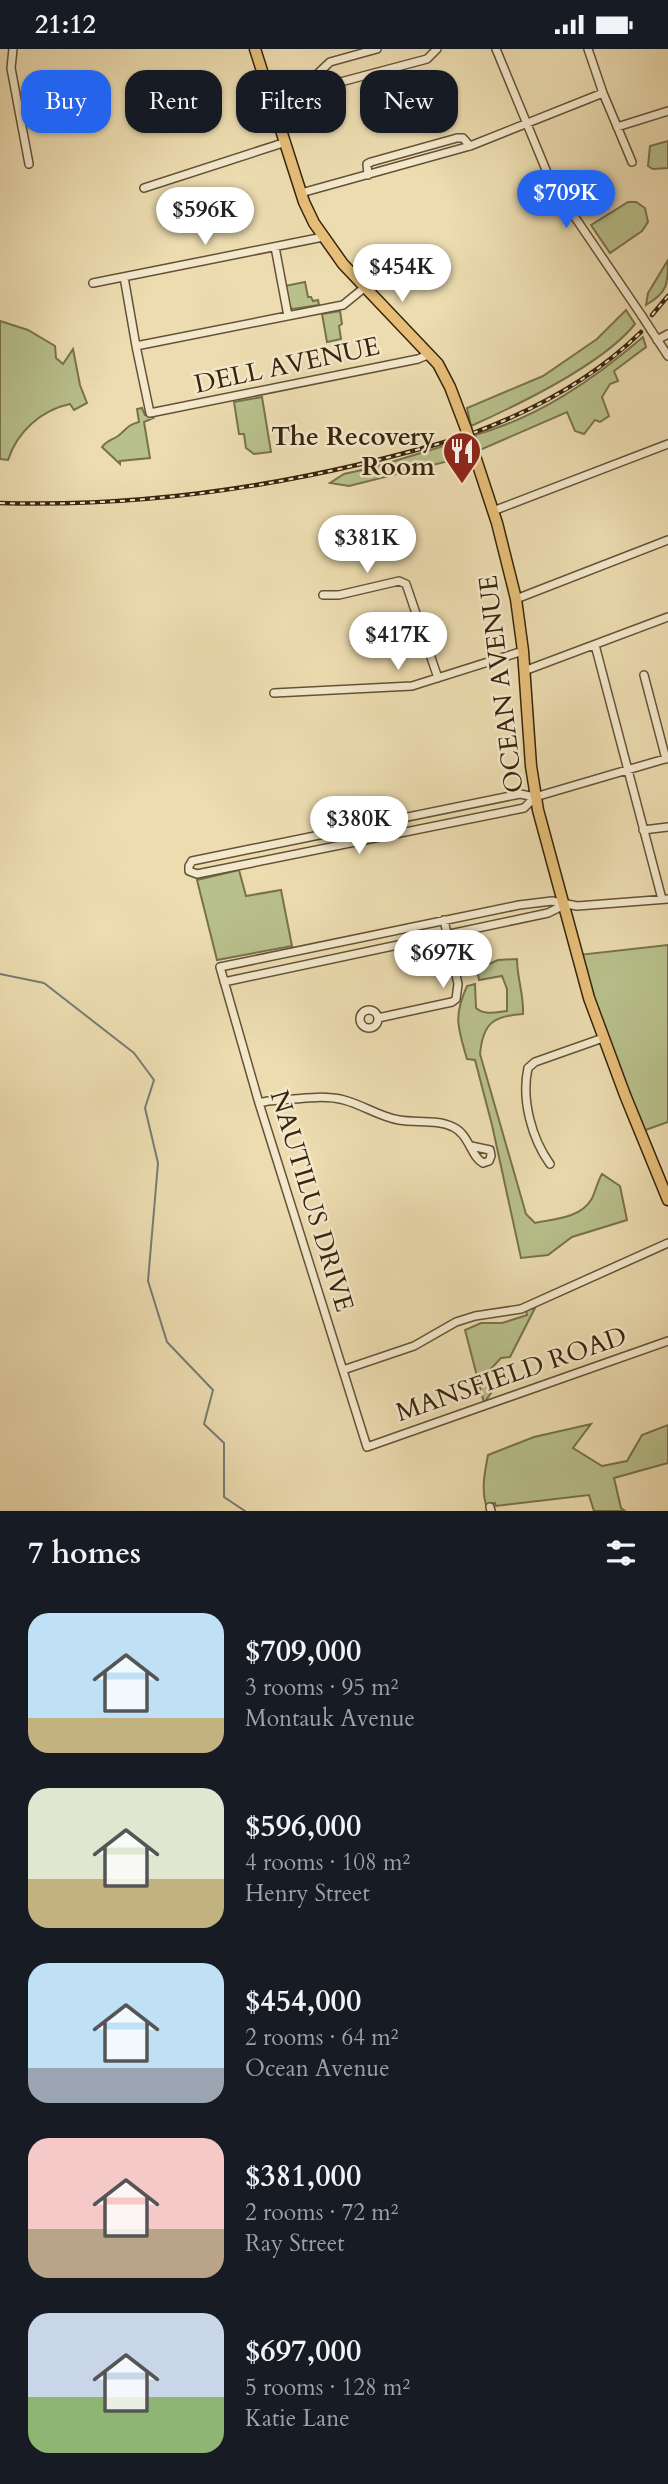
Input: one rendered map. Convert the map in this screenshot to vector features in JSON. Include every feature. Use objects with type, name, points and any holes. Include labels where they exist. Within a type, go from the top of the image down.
[{"type":"main road","name":"OCEAN AVENUE","points":[[255,49],[262,70]]},
{"type":"main road","name":"OCEAN AVENUE","points":[[283,133],[307,211],[343,264],[430,354],[447,380],[467,433],[493,511],[516,599],[535,797],[587,990],[603,1038],[668,1200]]},
{"type":"street","points":[[13,49],[11,68],[29,164]]},
{"type":"street","points":[[322,70],[330,62],[377,49]]},
{"type":"street","points":[[346,81],[427,59],[436,49]]},
{"type":"street","points":[[496,49],[551,182],[668,356]]},
{"type":"street","points":[[588,49],[632,162]]},
{"type":"street","points":[[301,193],[470,146],[603,93]]},
{"type":"street","points":[[617,127],[668,111]]},
{"type":"street","points":[[368,175],[367,164],[371,162],[457,138],[463,138],[470,146]]},
{"type":"street","points":[[144,188],[286,142]]},
{"type":"street","points":[[93,283],[323,237]]},
{"type":"street","points":[[275,247],[288,316]]},
{"type":"street","points":[[124,277],[136,346],[343,305],[365,288]]},
{"type":"street","points":[[657,340],[668,334]]},
{"type":"street","name":"DELL AVENUE","points":[[136,346],[150,413],[390,365],[430,354]]},
{"type":"street","points":[[493,511],[668,444]]},
{"type":"street","points":[[516,599],[668,540]]},
{"type":"street","points":[[323,595],[340,595],[404,582],[409,589],[438,678]]},
{"type":"street","points":[[524,671],[668,617]]},
{"type":"street","points":[[378,1018],[456,999],[458,984],[444,919],[536,902],[552,901],[564,905],[665,899],[643,830],[595,645]]},
{"type":"street","points":[[274,693],[412,686],[523,651]]},
{"type":"street","points":[[535,797],[524,808],[197,874],[189,871],[192,861],[520,794],[535,797],[667,758],[643,674]]},
{"type":"street","points":[[439,810],[442,825]]},
{"type":"street","points":[[643,830],[668,828]]},
{"type":"street","points":[[307,838],[310,852]]},
{"type":"street","points":[[224,982],[303,963],[548,913],[564,905]]},
{"type":"street","name":"NAUTILUS DRIVE","points":[[368,1447],[259,1103],[220,967],[444,919]]},
{"type":"street","points":[[551,1164],[536,1141],[531,1123],[528,1068],[535,1062],[603,1038]]},
{"type":"street","points":[[259,1103],[330,1098],[343,1100],[395,1120],[453,1126],[471,1146]]},
{"type":"street","points":[[343,1370],[414,1346],[456,1322],[521,1309],[668,1243]]},
{"type":"street","name":"MANSFIELD ROAD","points":[[368,1447],[668,1341]]},
{"type":"green space","points":[[668,141],[668,168],[653,169],[648,166],[650,146]]},
{"type":"green space","points":[[628,202],[636,202],[645,208],[648,222],[642,231],[610,253],[591,225]]},
{"type":"green space","points":[[668,260],[665,287],[659,296],[646,305],[648,293]]},
{"type":"green space","points":[[305,282],[308,297],[313,301],[318,300],[319,305],[293,309],[290,307],[285,286]]},
{"type":"green space","points":[[626,310],[635,324],[602,354],[536,395],[471,426],[467,408],[543,376],[597,339]]},
{"type":"green space","points":[[340,311],[341,339],[327,342],[322,314]]},
{"type":"green space","points":[[0,321],[28,330],[55,346],[56,358],[63,364],[73,349],[80,385],[87,403],[74,410],[70,404],[59,407],[40,417],[17,440],[8,460],[0,459]]},
{"type":"green space","points":[[643,337],[646,347],[614,371],[618,381],[610,384],[602,397],[609,416],[600,422],[595,420],[584,434],[575,431],[567,412],[480,450],[475,435],[521,418],[564,395],[605,368]]},
{"type":"green space","points":[[262,397],[271,452],[254,454],[246,448],[244,434],[239,434],[234,402]]},
{"type":"green space","points":[[142,408],[145,415],[153,418],[144,422],[150,458],[120,461],[120,464],[102,447],[129,426],[139,422],[137,409]]},
{"type":"green space","points":[[463,440],[466,450],[461,458],[349,486],[330,483],[344,474]]},
{"type":"green space","points":[[239,870],[246,896],[281,890],[292,946],[217,960],[197,880]]},
{"type":"green space","points":[[668,945],[668,1122],[640,1132],[578,955]]},
{"type":"green space","points":[[517,959],[523,1014],[504,1017],[491,1023],[481,1043],[480,1054],[526,1214],[535,1223],[566,1217],[580,1211],[591,1200],[602,1174],[620,1186],[627,1220],[572,1237],[548,1255],[521,1258],[475,1060],[467,1059],[458,1023],[467,986],[475,984],[476,1008],[487,1013],[507,1011],[507,989],[502,976],[479,980],[477,969],[498,960]]},
{"type":"green space","points":[[535,1308],[510,1357],[501,1358],[486,1374],[491,1393],[484,1403],[465,1330],[481,1323],[502,1323],[527,1315],[526,1310]]},
{"type":"green space","points":[[591,1424],[573,1448],[602,1466],[627,1461],[642,1435],[668,1425],[668,1463],[614,1478],[621,1508],[625,1511],[594,1511],[589,1495],[486,1505],[484,1486],[488,1455],[534,1437]]},
{"type":"waterway","points":[[0,974],[44,983],[134,1053],[154,1080],[145,1108],[158,1163],[148,1281],[167,1342],[213,1390],[204,1424],[224,1443],[224,1497],[245,1511]]},
{"type":"railway","points":[[652,315],[668,296]]},
{"type":"railway","points":[[473,433],[519,414],[583,379],[641,332]]},
{"type":"railway","points":[[0,503],[118,501],[234,489],[348,467],[462,437]]},
{"type":"place","name":"The Recovery Room","points":[[462,485]]}]
